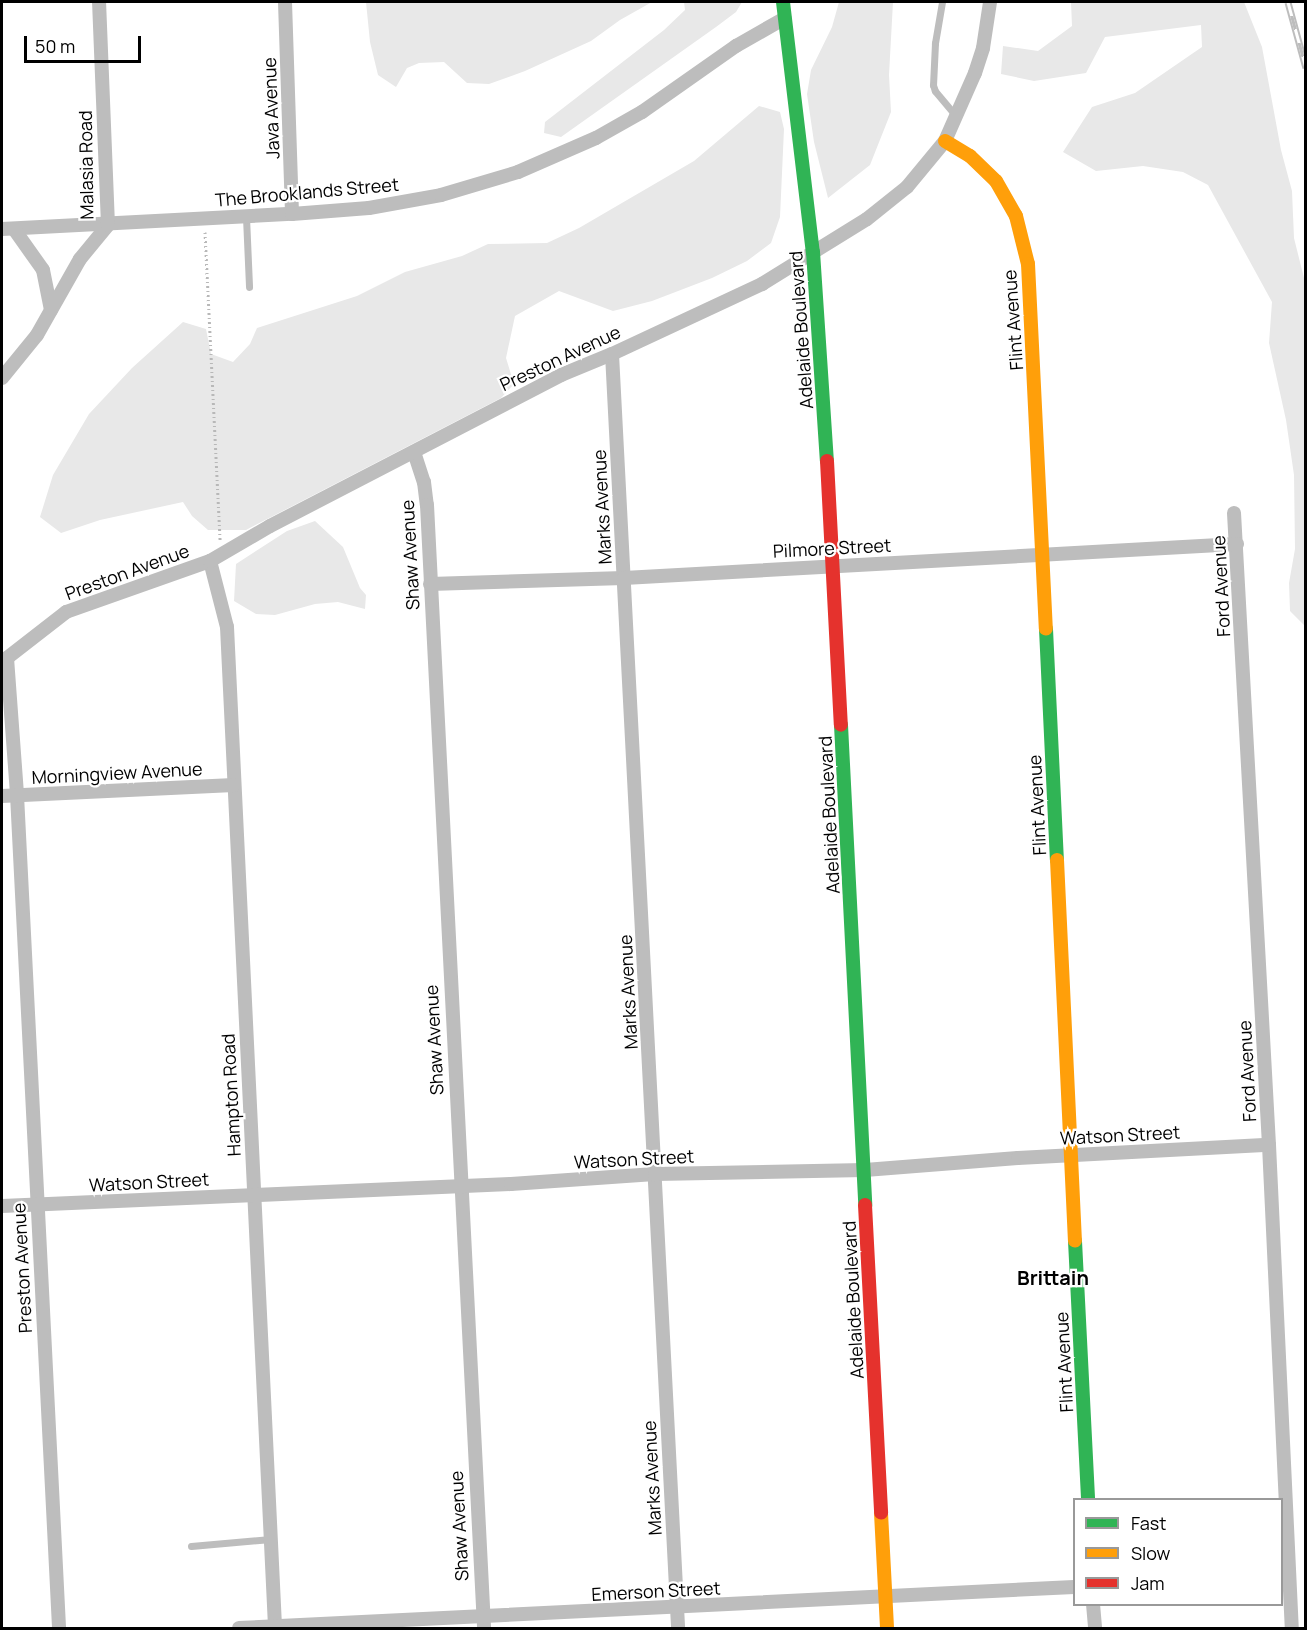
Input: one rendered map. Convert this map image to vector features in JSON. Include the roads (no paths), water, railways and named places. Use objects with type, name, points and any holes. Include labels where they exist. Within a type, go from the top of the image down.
[{"type":"street","name":"Malasia Road","points":[[2,378],[37,335],[80,259],[108,225],[99,2]]},
{"type":"street","name":"Java Avenue","points":[[285,2],[292,214]]},
{"type":"street","name":"Adelaide Boulevard","points":[[783,2],[813,252],[834,566],[887,1629]]},
{"type":"street","name":"Preston Avenue","points":[[59,1629],[17,795],[4,656],[66,612],[215,558],[270,526],[561,375],[612,354],[762,284],[892,201],[945,141],[983,48],[990,2]]},
{"type":"street","name":"The Brooklands Street","points":[[8,229],[292,214],[405,203],[477,185],[548,160],[642,112],[735,46],[785,18]]},
{"type":"street","name":"Flint Avenue","points":[[945,141],[970,156],[996,181],[1011,204],[1020,228],[1030,288],[1088,1498]]},
{"type":"street","points":[[8,229],[43,270],[51,310]]},
{"type":"street","name":"Marks Avenue","points":[[612,354],[678,1629]]},
{"type":"street","name":"Shaw Avenue","points":[[414,452],[424,482],[428,505],[430,584],[483,1623]]},
{"type":"street","name":"Ford Avenue","points":[[1234,513],[1269,1145],[1282,1498]]},
{"type":"street","name":"Pilmore Street","points":[[430,584],[624,578],[1237,544]]},
{"type":"street","name":"Hampton Road","points":[[215,558],[227,627],[275,1628]]},
{"type":"street","name":"Morningview Avenue","points":[[2,796],[234,785]]},
{"type":"street","name":"Watson Street","points":[[2,1206],[460,1186],[655,1174],[865,1170],[1269,1145]]},
{"type":"street","name":"Ford Avenue","points":[[1283,1522],[1285,1576],[1292,1629]]},
{"type":"street","name":"Emerson Street","points":[[239,1629],[483,1623],[885,1595],[1073,1587]]},
{"type":"street","points":[[1093,1606],[1095,1629]]},
{"type":"lane","points":[[942,2],[935,43],[933,85],[935,91],[956,116]]},
{"type":"lane","points":[[246,217],[249,286]]},
{"type":"lane","points":[[191,1546],[271,1539]]},
{"type":"railway","points":[[1288,2],[1306,68]]},
{"type":"district","name":"Brittain","points":[[1053,1277]]}]
